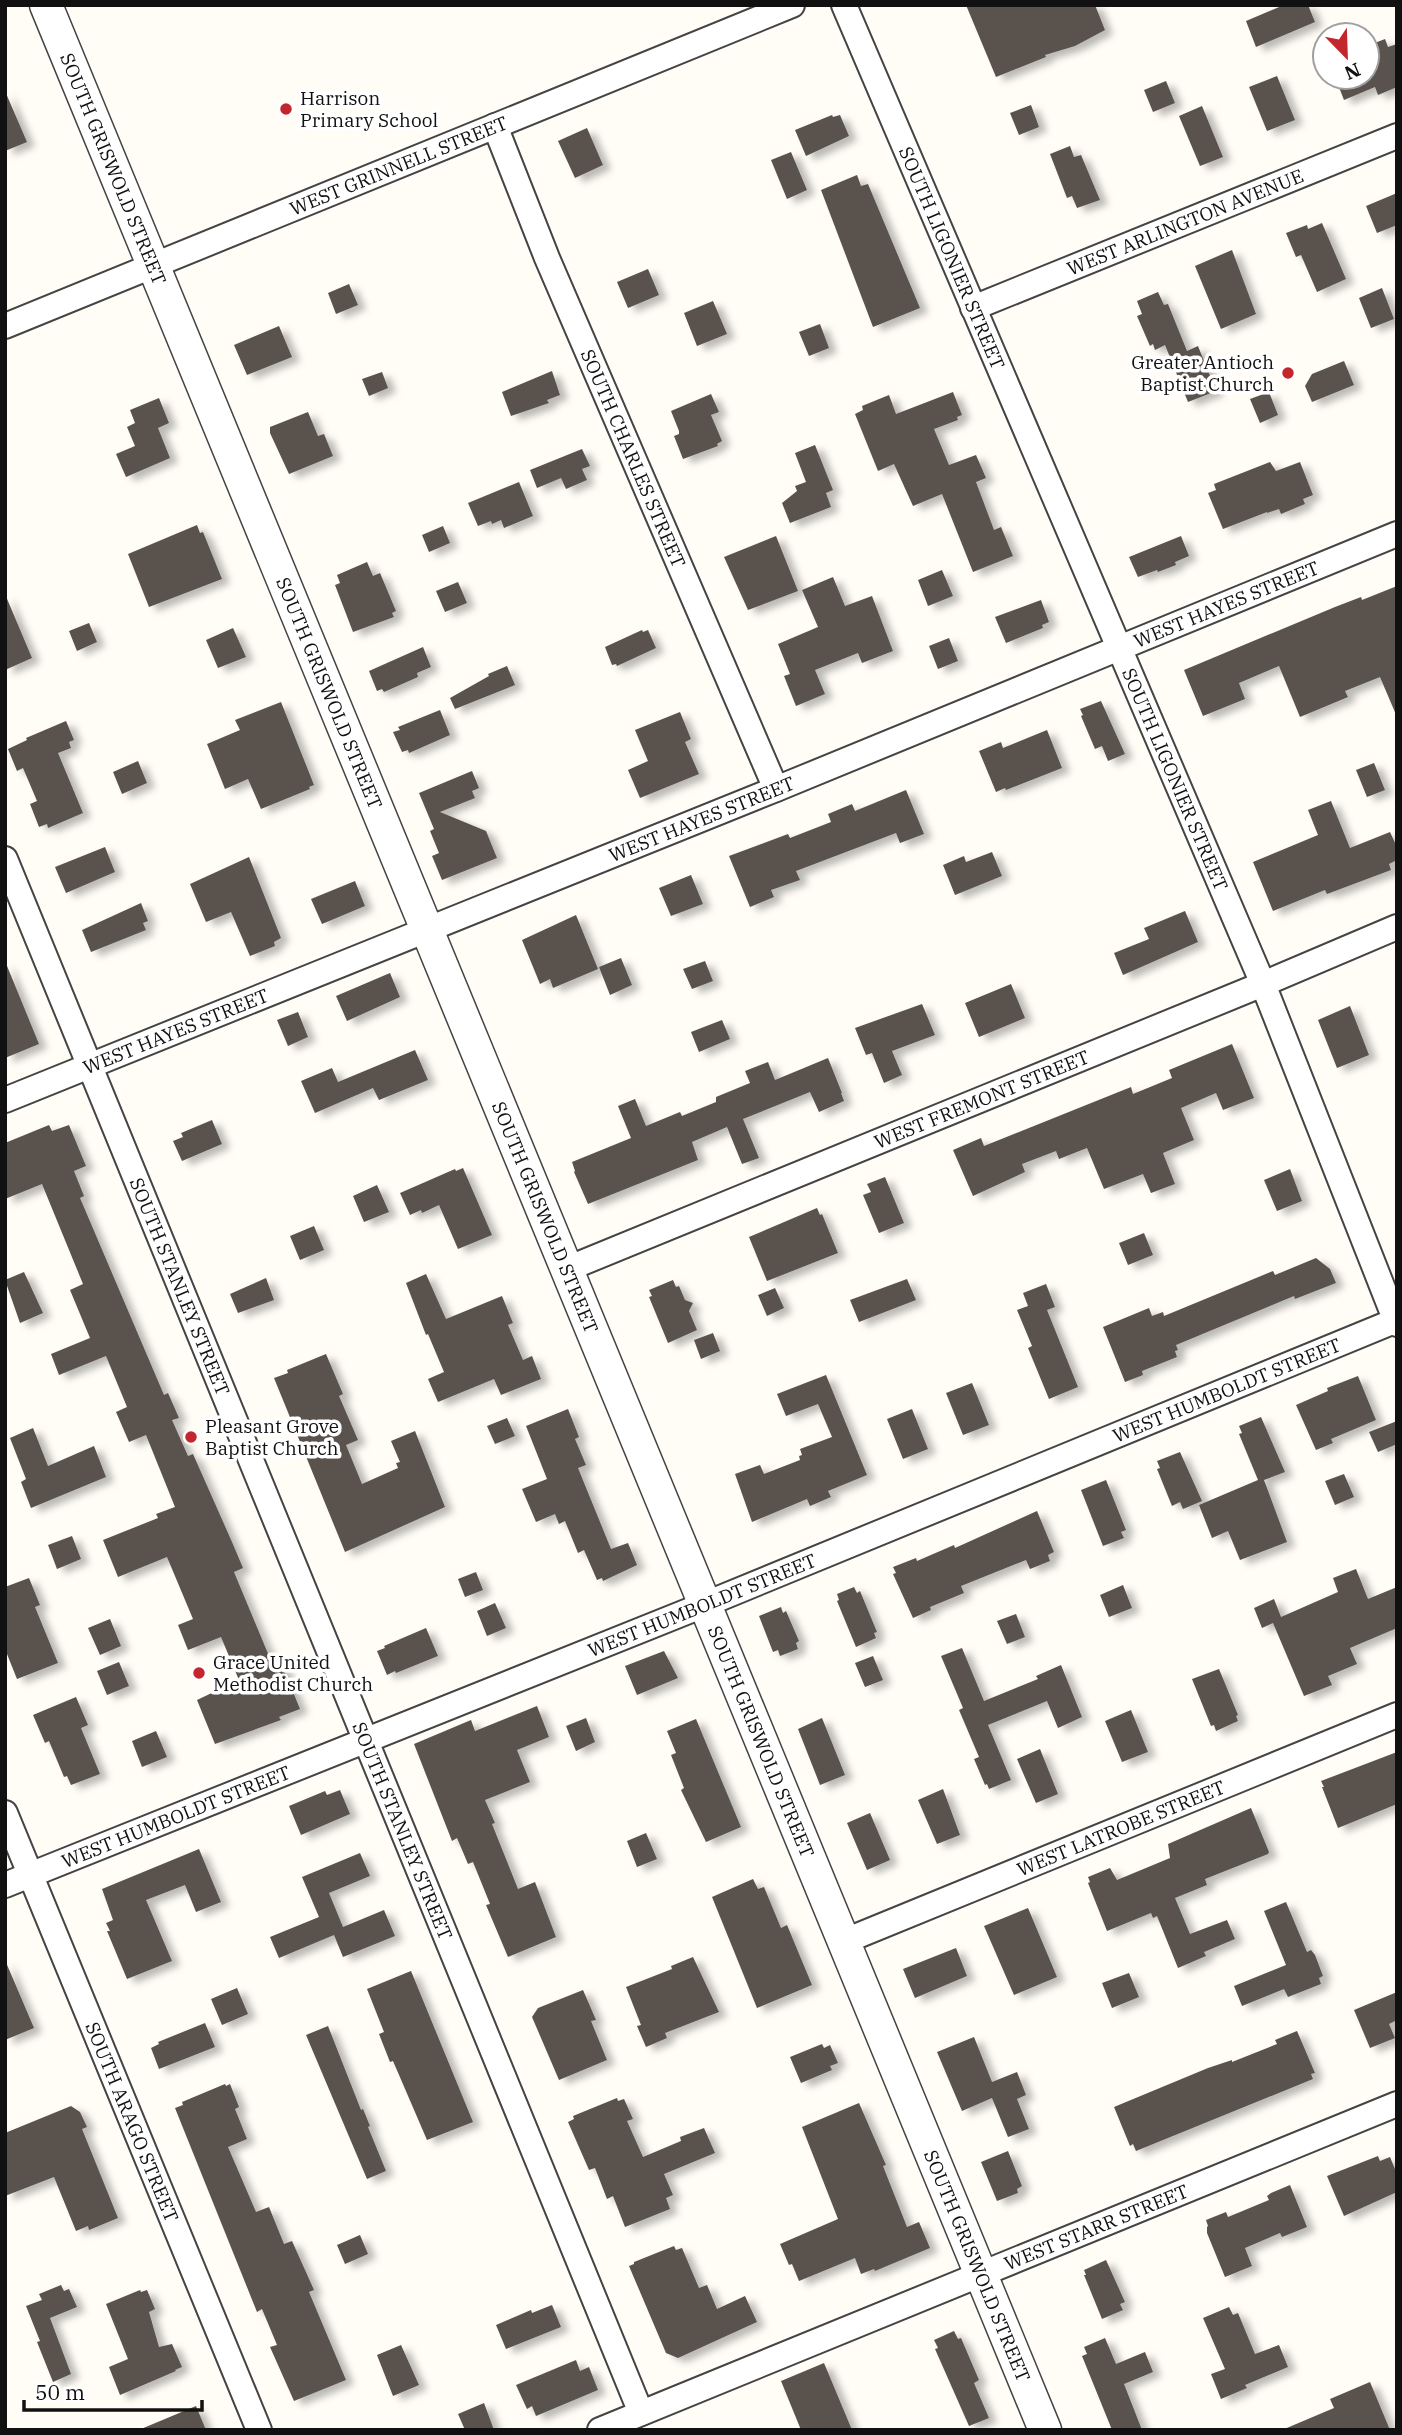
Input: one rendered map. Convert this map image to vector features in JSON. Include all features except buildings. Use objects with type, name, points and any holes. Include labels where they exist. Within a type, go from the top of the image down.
[{"type":"street","name":"SOUTH GRISWOLD STREET","points":[[46,5],[1045,2430]]},
{"type":"street","name":"WEST GRINNELL STREET","points":[[5,326],[792,5]]},
{"type":"street","name":"SOUTH LIGONIER STREET","points":[[844,5],[1263,984],[1396,1321]]},
{"type":"street","name":"SOUTH CHARLES STREET","points":[[495,126],[547,257],[776,789]]},
{"type":"street","name":"WEST ARLINGTON AVENUE","points":[[973,308],[1397,136]]},
{"type":"street","name":"WEST HAYES STREET","points":[[5,1100],[776,789],[1397,534]]},
{"type":"street","name":"SOUTH STANLEY STREET","points":[[5,859],[641,2413]]},
{"type":"street","name":"WEST FREMONT STREET","points":[[567,1269],[1397,927]]},
{"type":"street","name":"WEST HUMBOLDT STREET","points":[[5,1885],[706,1604],[1396,1321]]},
{"type":"street","name":"WEST LATROBE STREET","points":[[845,1941],[1397,1715]]},
{"type":"street","name":"SOUTH ARAGO STREET","points":[[5,1813],[259,2430]]},
{"type":"street","name":"WEST STARR STREET","points":[[600,2430],[1397,2104]]},
{"type":"place","name":"Harrison Primary School","points":[[286,109]]},
{"type":"place","name":"Greater Antioch Baptist Church","points":[[1288,373]]},
{"type":"place","name":"Pleasant Grove Baptist Church","points":[[191,1437]]},
{"type":"place","name":"Grace United Methodist Church","points":[[199,1673]]}]
